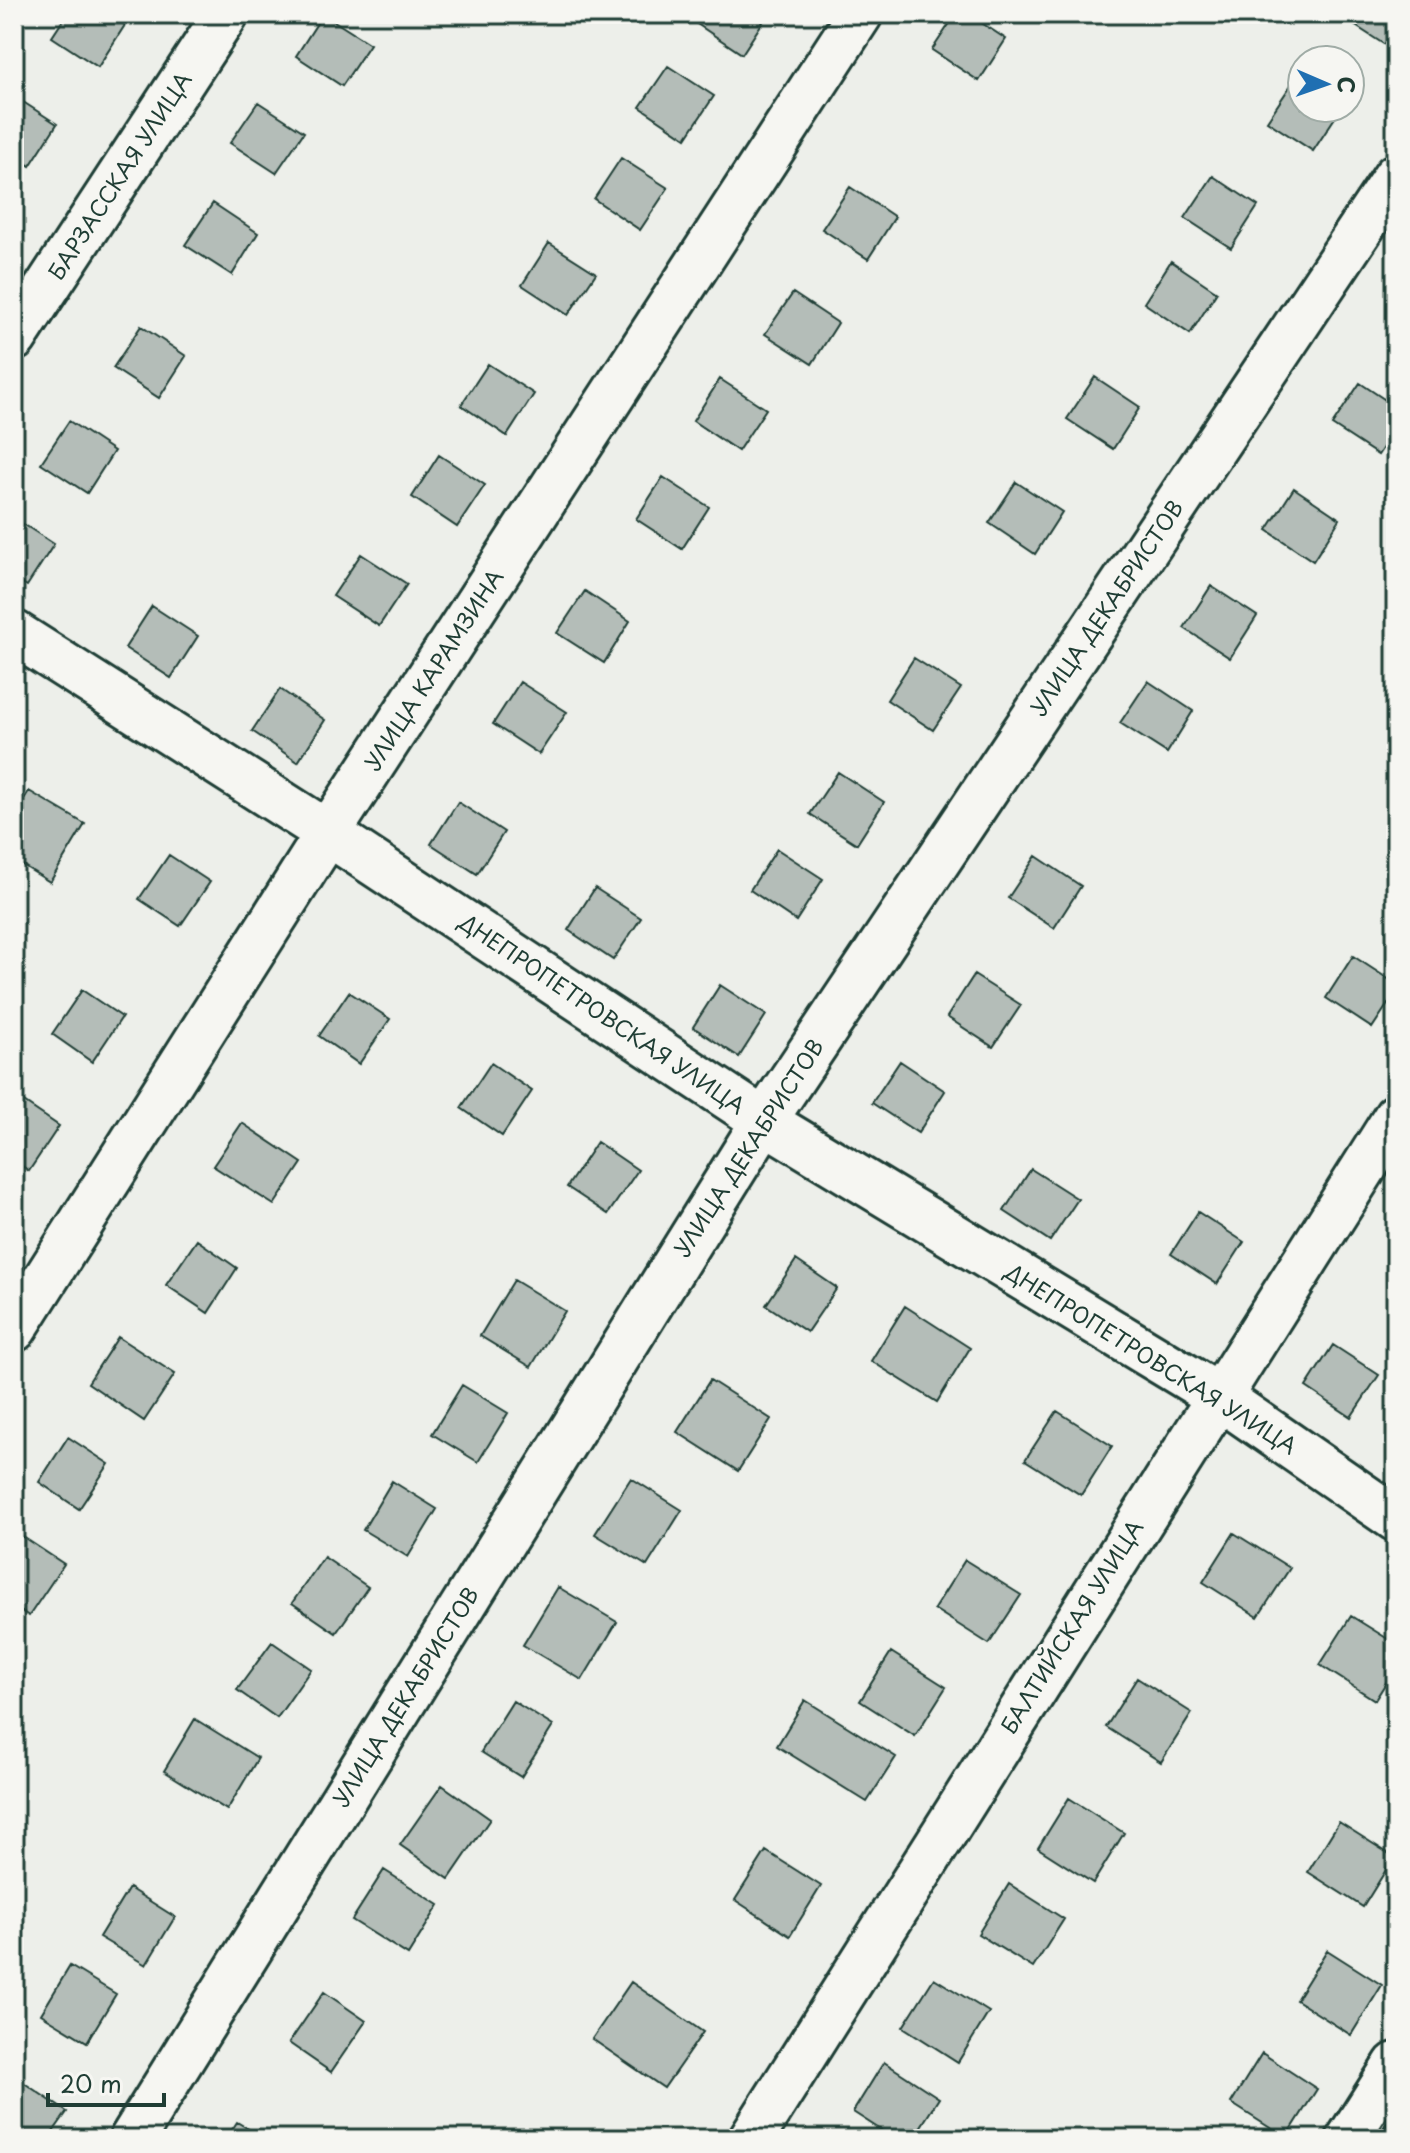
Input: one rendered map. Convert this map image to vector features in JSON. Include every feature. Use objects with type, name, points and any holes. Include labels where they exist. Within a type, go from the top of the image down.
[{"type":"street","name":"БАРЗАССКАЯ УЛИЦА","points":[[14,338],[226,14]]},
{"type":"street","name":"УЛИЦА КАРАМЗИНА","points":[[14,1329],[328,833],[860,14]]},
{"type":"street","name":"УЛИЦА ДЕКАБРИСТОВ","points":[[132,2139],[764,1121],[1396,176]]},
{"type":"street","name":"ДНЕПРОПЕТРОВСКАЯ УЛИЦА","points":[[14,633],[328,833],[764,1121],[1218,1396],[1396,1519]]},
{"type":"street","name":"БАЛТИЙСКАЯ УЛИЦА","points":[[751,2139],[1396,1117]]},
{"type":"street","points":[[1349,2139],[1396,2065]]},
{"type":"building","points":[[67,14],[109,14],[125,25],[98,67],[52,37]]},
{"type":"building","points":[[323,14],[370,44],[342,86],[296,56]]},
{"type":"building","points":[[703,14],[768,14],[742,54],[697,24]]},
{"type":"building","points":[[956,14],[968,14],[1006,39],[979,81],[932,50]]},
{"type":"building","points":[[1357,14],[1396,14],[1396,52],[1351,23]]},
{"type":"building","points":[[668,66],[714,96],[686,138],[640,107]]},
{"type":"building","points":[[1286,92],[1286,124],[1331,124],[1313,151],[1267,121]]},
{"type":"building","points":[[14,96],[57,124],[30,166],[14,155]]},
{"type":"building","points":[[258,102],[304,132],[276,173],[230,143]]},
{"type":"building","points":[[621,158],[668,188],[640,230],[594,199]]},
{"type":"building","points":[[1213,176],[1258,206],[1231,248],[1185,218]]},
{"type":"building","points":[[850,187],[895,217],[868,259],[822,229]]},
{"type":"building","points":[[213,203],[258,233],[232,275],[185,245]]},
{"type":"building","points":[[549,243],[596,273],[568,315],[522,285]]},
{"type":"building","points":[[1171,261],[1217,292],[1190,334],[1144,303]]},
{"type":"building","points":[[793,293],[838,323],[812,364],[765,334]]},
{"type":"building","points":[[141,326],[186,356],[159,398],[113,368]]},
{"type":"building","points":[[488,364],[534,394],[507,436],[461,405]]},
{"type":"building","points":[[1095,377],[1140,407],[1113,449],[1067,419]]},
{"type":"building","points":[[720,379],[766,409],[738,451],[693,421]]},
{"type":"building","points":[[1360,383],[1396,407],[1396,428],[1378,455],[1332,425]]},
{"type":"building","points":[[69,421],[114,451],[87,493],[41,463]]},
{"type":"building","points":[[439,455],[485,485],[457,527],[412,497]]},
{"type":"building","points":[[663,477],[709,507],[682,549],[636,519]]},
{"type":"building","points":[[1016,482],[1062,512],[1035,554],[989,523]]},
{"type":"building","points":[[1294,488],[1340,519],[1313,561],[1267,530]]},
{"type":"building","points":[[14,518],[54,544],[27,586],[14,578]]},
{"type":"building","points":[[361,554],[407,584],[379,626],[333,596]]},
{"type":"building","points":[[1211,586],[1257,616],[1230,658],[1184,628]]},
{"type":"building","points":[[585,591],[630,621],[604,663],[557,633]]},
{"type":"building","points":[[152,606],[198,636],[171,678],[125,648]]},
{"type":"building","points":[[914,658],[961,688],[933,730],[887,700]]},
{"type":"building","points":[[1148,681],[1193,711],[1167,753],[1120,723]]},
{"type":"building","points":[[520,682],[567,712],[539,754],[493,724]]},
{"type":"building","points":[[280,689],[325,720],[298,762],[252,731]]},
{"type":"building","points":[[838,772],[884,802],[857,844],[810,814]]},
{"type":"building","points":[[29,791],[85,824],[50,882],[14,860],[14,815]]},
{"type":"building","points":[[458,802],[504,832],[477,874],[431,844]]},
{"type":"building","points":[[777,849],[823,879],[796,921],[750,890]]},
{"type":"building","points":[[169,855],[210,882],[180,926],[139,899]]},
{"type":"building","points":[[1036,856],[1081,886],[1054,928],[1008,898]]},
{"type":"building","points":[[595,888],[641,918],[613,960],[568,930]]},
{"type":"building","points":[[1353,956],[1396,984],[1396,992],[1372,1028],[1326,998]]},
{"type":"building","points":[[974,975],[1021,1005],[993,1047],[947,1017]]},
{"type":"building","points":[[720,985],[766,1015],[739,1057],[693,1027]]},
{"type":"building","points":[[82,990],[122,1017],[92,1062],[52,1034]]},
{"type":"building","points":[[349,992],[390,1019],[359,1064],[319,1036]]},
{"type":"building","points":[[900,1061],[945,1091],[918,1133],[872,1103]]},
{"type":"building","points":[[491,1063],[532,1091],[502,1136],[461,1108]]},
{"type":"building","points":[[18,1098],[59,1126],[29,1171],[14,1160],[14,1105]]},
{"type":"building","points":[[242,1123],[302,1163],[274,1205],[213,1166]]},
{"type":"building","points":[[597,1142],[638,1170],[608,1214],[567,1187]]},
{"type":"building","points":[[1031,1169],[1078,1199],[1050,1241],[1004,1211]]},
{"type":"building","points":[[1198,1212],[1244,1242],[1217,1284],[1171,1254]]},
{"type":"building","points":[[197,1240],[237,1268],[208,1313],[166,1285]]},
{"type":"building","points":[[796,1260],[837,1288],[807,1332],[766,1305]]},
{"type":"building","points":[[514,1280],[565,1311],[531,1367],[480,1336]]},
{"type":"building","points":[[905,1306],[970,1348],[937,1402],[871,1361]]},
{"type":"building","points":[[118,1337],[175,1374],[144,1421],[88,1383]]},
{"type":"building","points":[[1333,1345],[1379,1375],[1351,1417],[1306,1387]]},
{"type":"building","points":[[710,1380],[771,1419],[738,1471],[677,1432]]},
{"type":"building","points":[[462,1385],[508,1413],[478,1462],[432,1434]]},
{"type":"building","points":[[1057,1411],[1112,1446],[1081,1495],[1025,1460]]},
{"type":"building","points":[[68,1437],[109,1464],[79,1509],[39,1482]]},
{"type":"building","points":[[631,1478],[682,1510],[647,1566],[595,1534]]},
{"type":"building","points":[[392,1481],[437,1509],[408,1557],[363,1530]]},
{"type":"building","points":[[14,1531],[64,1564],[29,1616],[14,1607]]},
{"type":"building","points":[[1234,1533],[1290,1568],[1258,1617],[1203,1582]]},
{"type":"building","points":[[324,1557],[368,1587],[336,1633],[292,1603]]},
{"type":"building","points":[[965,1560],[1021,1595],[989,1644],[934,1609]]},
{"type":"building","points":[[558,1587],[617,1622],[582,1680],[523,1645]]},
{"type":"building","points":[[1351,1616],[1396,1644],[1396,1667],[1375,1700],[1320,1665]]},
{"type":"building","points":[[272,1642],[311,1669],[277,1718],[237,1690]]},
{"type":"building","points":[[891,1652],[946,1687],[915,1736],[860,1701]]},
{"type":"building","points":[[1137,1678],[1192,1713],[1161,1762],[1106,1727]]},
{"type":"building","points":[[805,1700],[896,1757],[867,1802],[777,1746]]},
{"type":"building","points":[[513,1701],[553,1726],[521,1777],[481,1752]]},
{"type":"building","points":[[195,1719],[258,1758],[227,1810],[164,1771]]},
{"type":"building","points":[[442,1785],[490,1819],[449,1879],[400,1845]]},
{"type":"building","points":[[1069,1798],[1124,1833],[1093,1883],[1038,1848]]},
{"type":"building","points":[[1339,1822],[1394,1857],[1363,1907],[1308,1872]]},
{"type":"building","points":[[766,1851],[821,1886],[790,1936],[735,1900]]},
{"type":"building","points":[[384,1870],[439,1905],[408,1955],[352,1920]]},
{"type":"building","points":[[1009,1884],[1064,1919],[1033,1968],[978,1934]]},
{"type":"building","points":[[129,1888],[175,1917],[146,1965],[99,1937]]},
{"type":"building","points":[[1327,1950],[1382,1985],[1351,2035],[1296,2000]]},
{"type":"building","points":[[70,1966],[116,1994],[87,2042],[41,2014]]},
{"type":"building","points":[[934,1978],[989,2012],[958,2062],[903,2027]]},
{"type":"building","points":[[631,1982],[703,2032],[664,2088],[592,2039]]},
{"type":"building","points":[[324,1992],[366,2021],[331,2072],[289,2043]]},
{"type":"building","points":[[1262,2053],[1317,2089],[1286,2138],[1231,2103]]},
{"type":"building","points":[[884,2062],[939,2098],[913,2139],[895,2139],[853,2112]]},
{"type":"building","points":[[14,2076],[67,2112],[48,2139],[14,2139]]},
{"type":"building","points":[[237,2122],[265,2139],[226,2139]]},
{"type":"tram line","points":[[1373,2139],[1396,2103]]}]
